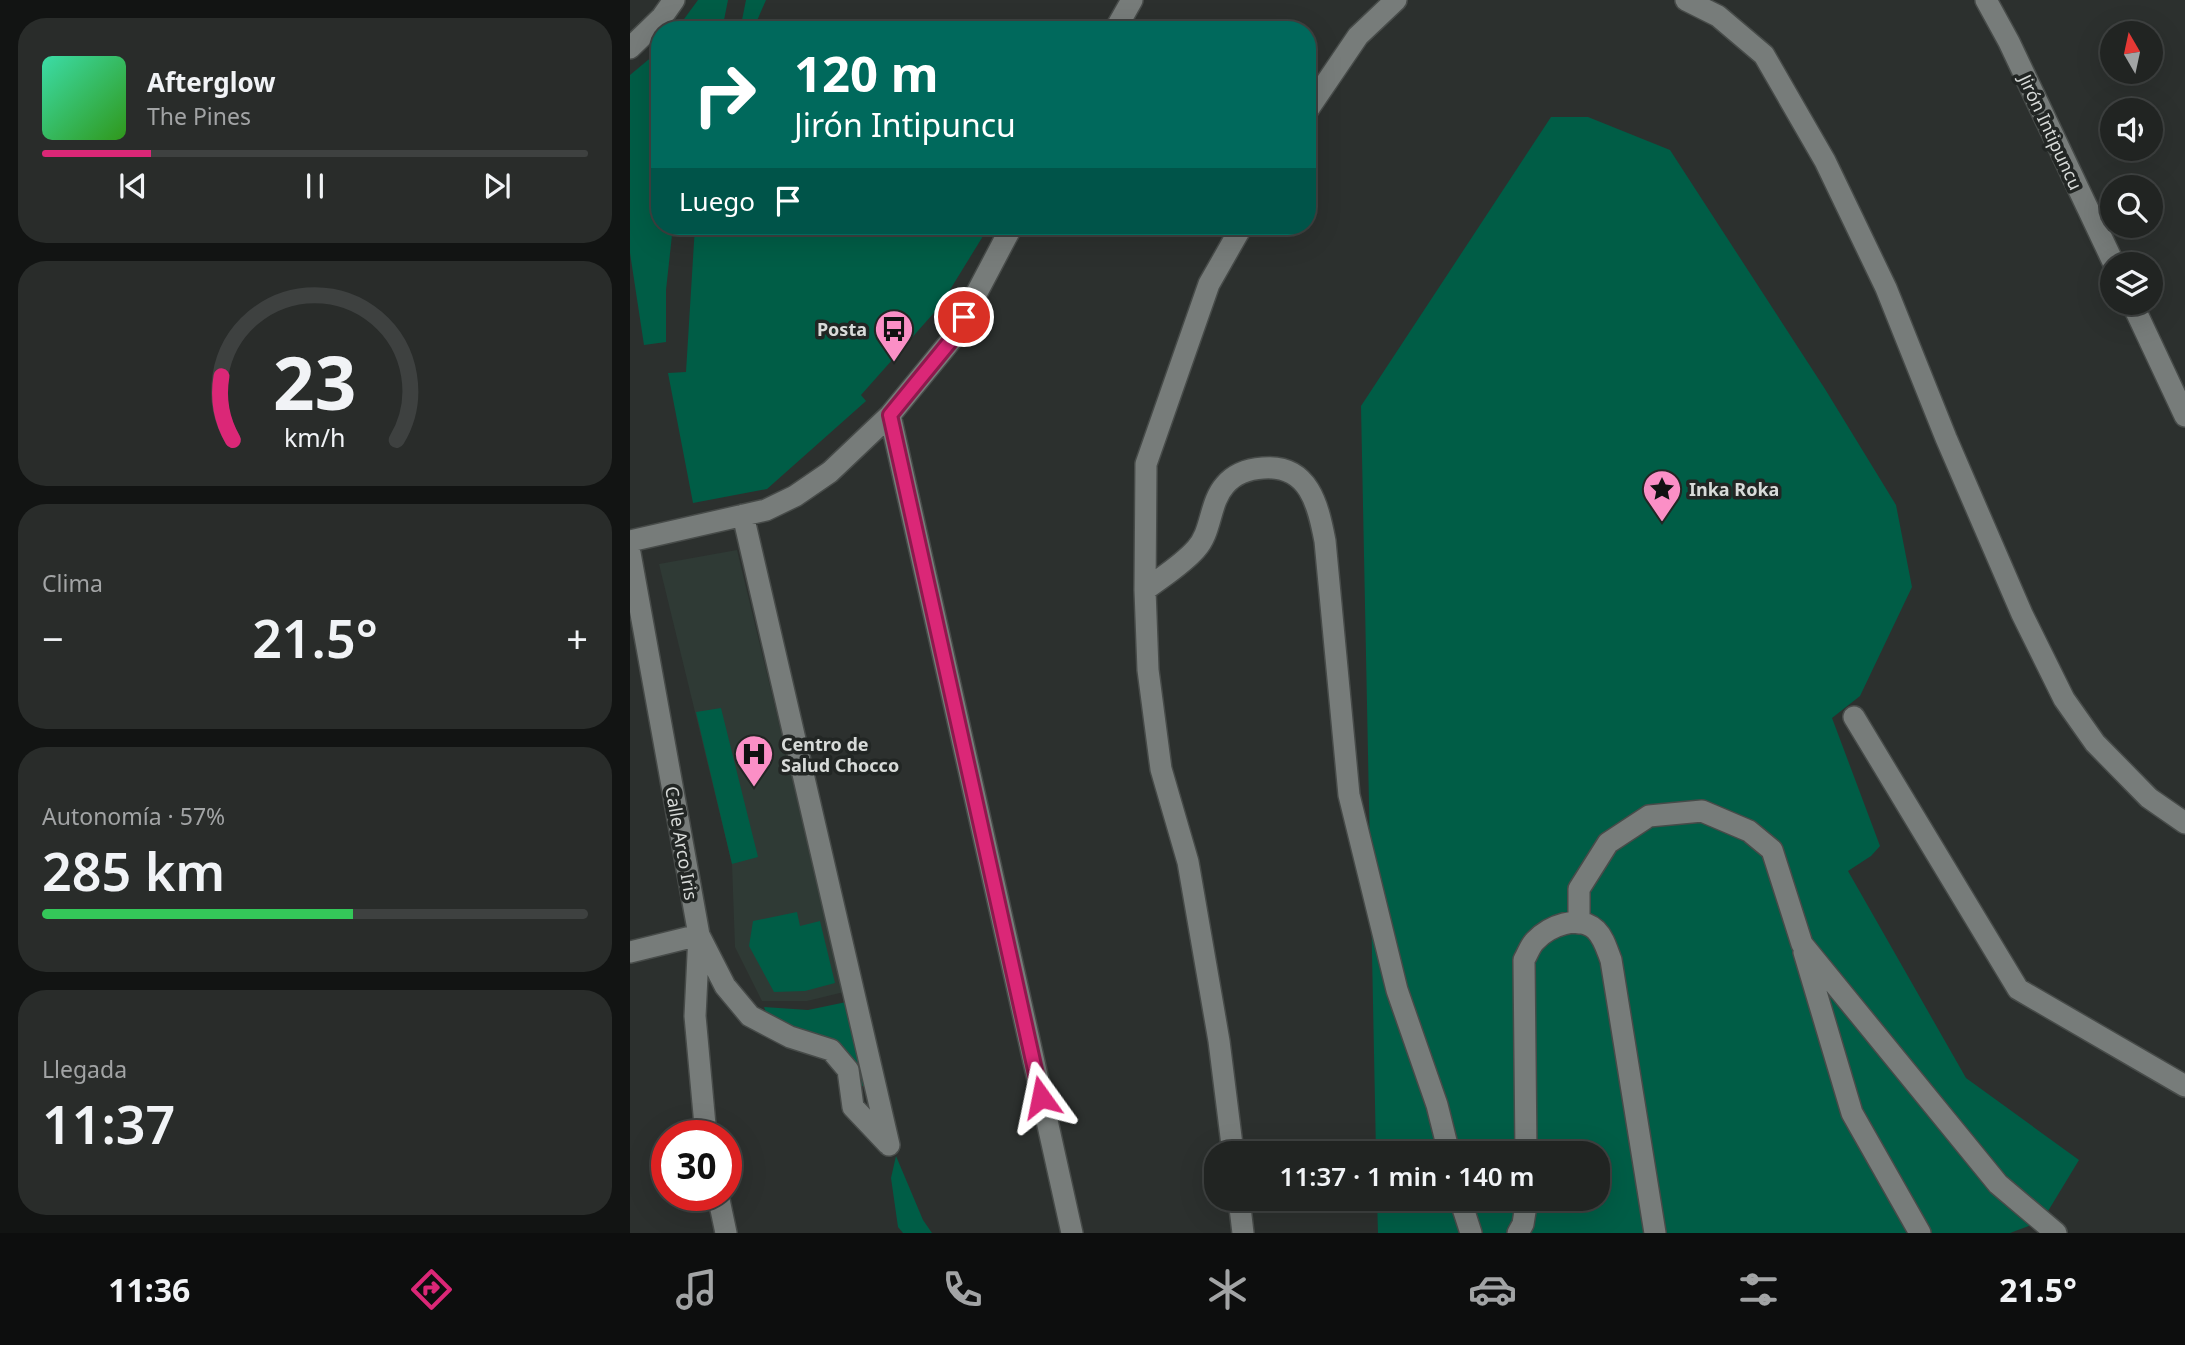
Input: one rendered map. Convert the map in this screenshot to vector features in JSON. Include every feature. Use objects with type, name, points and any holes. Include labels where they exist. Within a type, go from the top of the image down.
[{"type":"street","points":[[658,21],[674,0]]},
{"type":"street","points":[[1120,21],[1132,0]]},
{"type":"street","points":[[1316,98],[1357,36],[1396,0]]},
{"type":"street","points":[[1686,0],[1718,16],[1764,55],[1825,161],[1886,288],[1946,439],[2016,602],[2064,699],[2095,743],[2149,798],[2185,822]]},
{"type":"street","name":"Jirón Intipuncu","points":[[1986,0],[2009,42],[2108,252]]},
{"type":"street","points":[[630,48],[651,28]]},
{"type":"street","points":[[630,541],[766,510],[830,472],[890,415],[953,338],[1007,235]]},
{"type":"street","points":[[1232,1141],[1219,1041],[1188,862],[1161,769],[1148,670],[1145,590],[1146,464],[1209,284],[1237,235]]},
{"type":"street","points":[[2138,315],[2185,416]]},
{"type":"street","points":[[890,415],[1072,1233]]},
{"type":"street","points":[[1145,590],[1196,550],[1224,486],[1245,470],[1273,467],[1295,473],[1311,492],[1325,541],[1349,795],[1397,990],[1437,1105],[1446,1141]]},
{"type":"street","points":[[630,952],[699,935],[725,986],[750,1016],[790,1037],[831,1050],[848,1070],[853,1107],[889,1145],[743,515]]},
{"type":"street","name":"Calle Arco Iris","points":[[630,553],[699,935],[695,1016],[705,1120]]},
{"type":"street","points":[[1854,717],[2018,989],[2185,1086]]},
{"type":"street","points":[[1579,923],[1579,890],[1608,843],[1650,816],[1702,811],[1749,831],[1772,850],[1852,1113],[1920,1233]]},
{"type":"street","points":[[1526,1141],[1524,960],[1533,943],[1546,930],[1560,924],[1579,923],[1595,929],[1605,943],[1611,960],[1655,1233]]},
{"type":"street","points":[[1802,944],[1997,1184],[2056,1233]]},
{"type":"street","points":[[721,1211],[726,1233]]},
{"type":"street","points":[[1240,1211],[1243,1233]]},
{"type":"street","points":[[1463,1211],[1471,1233]]},
{"type":"street","points":[[1518,1233],[1524,1224],[1526,1211]]},
{"type":"shaded area","name":"Centro de Salud Chocco","points":[[737,550],[844,992],[807,1001],[762,1001],[735,947],[732,864],[659,564]]},
{"type":"green space","points":[[698,0],[728,0],[724,21],[683,21]]},
{"type":"green space","points":[[746,0],[766,0],[757,21],[742,21]]},
{"type":"green space","points":[[651,58],[651,235],[672,235],[666,290],[666,342],[644,345],[630,253],[630,75]]},
{"type":"green space","points":[[1551,117],[1588,117],[1670,150],[1825,389],[1896,505],[1912,587],[1860,696],[1832,718],[1880,846],[1871,856],[1848,871],[1966,1078],[2079,1160],[2042,1221],[2010,1233],[1378,1233],[1377,1211],[1610,1211],[1610,1141],[1376,1141],[1361,406]]},
{"type":"green space","points":[[694,235],[984,235],[940,306],[861,395],[866,401],[767,489],[693,503],[668,373],[686,372]]},
{"type":"green space","points":[[721,708],[758,857],[732,864],[696,712]]},
{"type":"green space","points":[[797,912],[800,926],[820,921],[835,983],[805,991],[774,992],[749,946],[753,921]]},
{"type":"green space","points":[[851,1001],[872,1085],[853,1087],[850,1071],[771,1025],[764,1007],[808,1010]]},
{"type":"green space","points":[[896,1156],[923,1220],[932,1233],[903,1233],[898,1227],[891,1178]]},
{"type":"place","name":"Posta","points":[[894,363]]},
{"type":"place","name":"Inka Roka","points":[[1662,523]]},
{"type":"place","name":"Centro de Salud Chocco","points":[[754,788]]},
{"type":"route","points":[[964,317],[953,338],[890,415],[1041,1097]]}]
